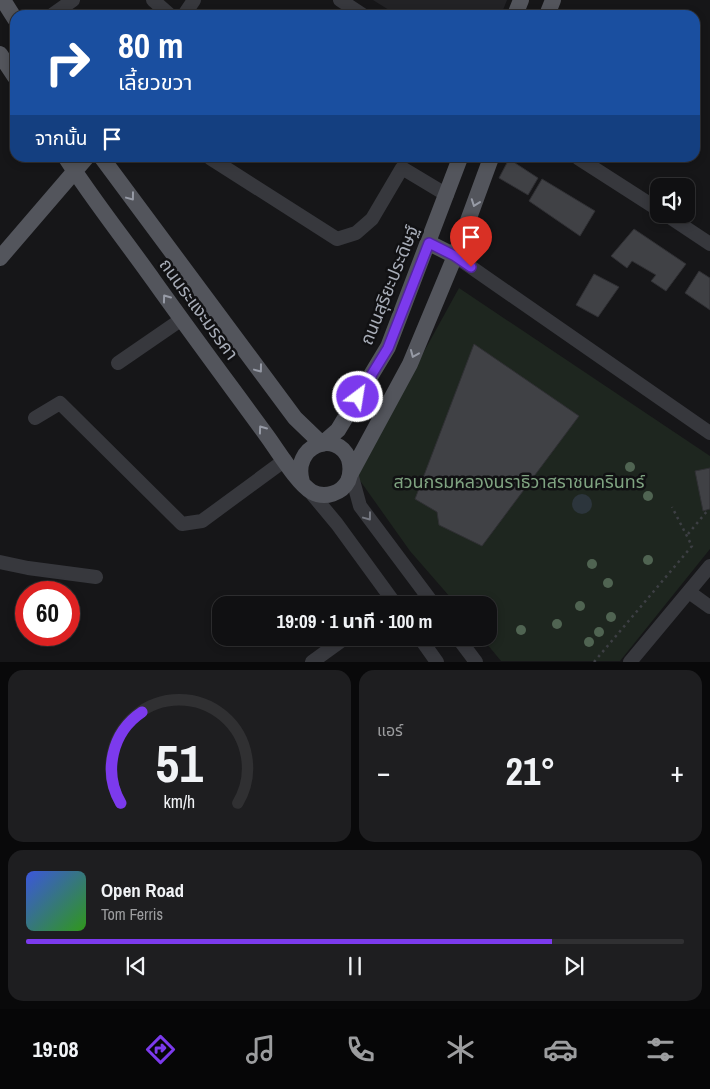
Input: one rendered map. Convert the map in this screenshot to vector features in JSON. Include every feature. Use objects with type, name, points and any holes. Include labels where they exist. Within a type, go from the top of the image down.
[{"type":"main road","points":[[2,0],[10,12]]},
{"type":"main road","points":[[0,54],[10,69]]},
{"type":"main road","name":"ถนนระแงะมรรคา","points":[[105,162],[295,418],[322,444]]},
{"type":"main road","name":"ถนนสุริยะประดิษฐ์","points":[[322,444],[338,430],[388,348],[459,162]]},
{"type":"main road","points":[[350,473],[348,458],[338,446],[322,444],[307,451],[302,457],[300,466],[304,485],[313,492],[329,495],[344,487],[410,364],[455,256],[490,162]]},
{"type":"main road","points":[[0,258],[71,164]]},
{"type":"main road","name":"ถนนระแงะมรรคา","points":[[71,164],[182,320],[304,485]]},
{"type":"main road","points":[[429,243],[455,256]]},
{"type":"street","points":[[59,10],[73,0]]},
{"type":"street","points":[[153,0],[164,10]]},
{"type":"street","points":[[340,0],[355,10]]},
{"type":"street","points":[[216,162],[337,239],[356,233],[372,219],[402,168],[447,195]]},
{"type":"street","points":[[584,162],[650,204]]},
{"type":"street","points":[[678,223],[710,244]]},
{"type":"street","points":[[455,256],[710,433]]},
{"type":"street","points":[[118,363],[182,320]]},
{"type":"street","points":[[35,418],[60,403],[182,524],[202,521],[285,460]]},
{"type":"street","points":[[350,473],[360,506],[427,596]]},
{"type":"street","points":[[304,485],[337,524],[387,596]]},
{"type":"street","points":[[0,562],[28,568],[96,577]]},
{"type":"street","points":[[630,662],[710,566]]},
{"type":"street","points":[[689,592],[710,608]]},
{"type":"street","points":[[312,662],[334,646]]},
{"type":"street","points":[[426,646],[438,662]]},
{"type":"street","points":[[464,646],[476,662]]},
{"type":"path","points":[[594,662],[692,546],[688,534],[672,507]]},
{"type":"path","points":[[688,534],[708,510]]},
{"type":"shaded area","points":[[373,0],[507,0],[503,10],[389,10]]},
{"type":"shaded area","points":[[578,494],[586,494],[592,500],[592,508],[586,514],[578,514],[572,508],[572,500]]},
{"type":"green space","name":"สวนกรมหลวงนราธิวาสราชนครินทร์","points":[[459,288],[710,456],[710,549],[620,661],[501,661],[489,646],[497,646],[497,596],[449,596],[410,551],[356,475]]},
{"type":"building","points":[[507,162],[514,162],[538,178],[528,195],[499,178]]},
{"type":"building","points":[[542,179],[595,211],[580,236],[529,201]]},
{"type":"building","points":[[634,229],[686,264],[666,291],[651,281],[656,275],[632,261],[627,268],[611,256]]},
{"type":"building","points":[[699,271],[710,278],[710,310],[685,293]]},
{"type":"building","points":[[594,274],[619,287],[598,317],[576,305]]},
{"type":"building","points":[[474,344],[579,416],[482,546],[439,525],[437,512],[415,499]]},
{"type":"building","points":[[710,468],[710,509],[703,511],[695,471]]},
{"type":"route","points":[[358,397],[388,348],[429,243],[455,256],[471,267]]}]
